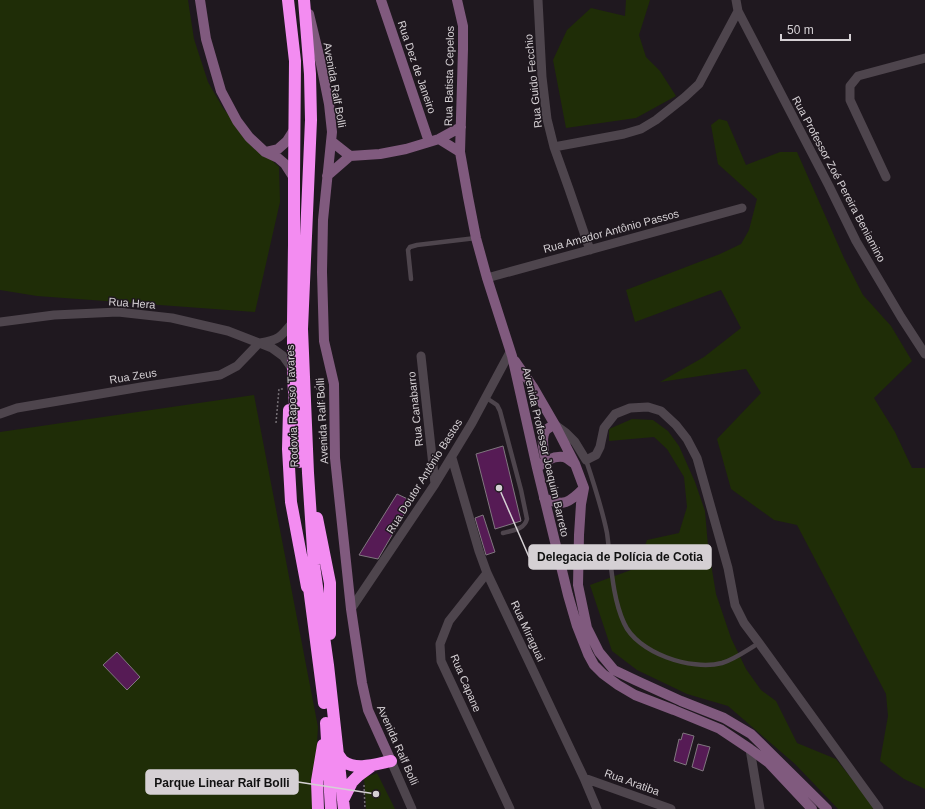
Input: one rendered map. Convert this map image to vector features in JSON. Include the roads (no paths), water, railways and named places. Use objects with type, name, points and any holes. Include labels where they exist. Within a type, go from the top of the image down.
[{"type":"highway","name":"Rodovia Raposo Tavares","points":[[288,0],[295,61],[293,373],[305,546],[326,720],[331,809]]},
{"type":"highway","name":"Rodovia Raposo Tavares","points":[[305,0],[310,74],[311,120],[302,329],[308,473],[330,583],[328,665],[337,753]]},
{"type":"highway","points":[[318,809],[317,781],[326,720]]},
{"type":"highway","points":[[337,753],[342,760],[351,765],[373,765],[391,761]]},
{"type":"highway","points":[[337,753],[344,804]]},
{"type":"highway","points":[[344,804],[352,782],[373,765]]},
{"type":"main road","points":[[200,0],[206,39],[221,90],[237,121],[249,137],[265,152],[278,158],[285,164],[294,178]]},
{"type":"main road","name":"Avenida Ralf Bolli","points":[[305,0],[328,98],[332,132],[323,220],[322,272],[324,342],[334,384],[335,458],[351,609],[362,682],[368,710],[391,761]]},
{"type":"main road","name":"Rua Dez de Janeiro","points":[[381,0],[434,141]]},
{"type":"main road","name":"Rua Batista Cepelos","points":[[457,0],[463,26],[463,86],[460,152]]},
{"type":"main road","points":[[327,176],[350,156],[380,154],[406,149],[434,141],[461,127]]},
{"type":"main road","points":[[265,152],[278,149],[287,141],[294,130]]},
{"type":"main road","points":[[331,141],[350,156]]},
{"type":"main road","points":[[434,141],[460,152]]},
{"type":"main road","name":"Avenida Professor Joaquim Barreto","points":[[460,152],[476,238],[511,354],[568,596],[588,654],[594,665],[603,674],[635,695],[720,729],[750,748],[769,763],[812,809]]},
{"type":"main road","name":"Avenida Professor Joaquim Barreto","points":[[511,354],[533,387],[555,425],[575,464],[584,488],[581,504],[579,535],[578,585],[587,628],[599,652],[614,670],[674,698],[724,718],[751,734],[827,809]]},
{"type":"main road","points":[[546,461],[543,445],[544,435],[546,430],[555,425]]},
{"type":"main road","points":[[537,468],[546,461],[554,458],[564,457],[575,464]]},
{"type":"main road","points":[[544,498],[554,502],[564,503],[572,500],[584,488]]},
{"type":"street","name":"Rua Guido Fecchio","points":[[538,0],[542,77],[547,119],[554,147],[590,250]]},
{"type":"street","name":"Rua Professor Zoé Pereira Beniamino","points":[[736,0],[738,11],[856,241],[901,317],[925,354]]},
{"type":"street","points":[[554,147],[624,134],[641,129],[656,120],[685,97],[698,84],[738,11]]},
{"type":"street","points":[[886,178],[850,100],[850,86],[858,76],[925,58]]},
{"type":"street","name":"Rua Amador Antônio Passos","points":[[487,278],[742,208]]},
{"type":"street","name":"Rua Hera","points":[[0,322],[54,315],[118,312],[172,318],[228,331],[272,348],[283,356],[293,373]]},
{"type":"street","points":[[259,343],[273,341],[283,335],[293,322]]},
{"type":"street","name":"Rua Zeus","points":[[0,414],[17,408],[220,375],[237,366],[259,343]]},
{"type":"street","name":"Rua Doutor Antônio Bastos","points":[[351,609],[436,484],[511,354]]},
{"type":"street","name":"Rua Canabarro","points":[[421,356],[436,484]]},
{"type":"street","points":[[555,425],[576,442],[586,460],[596,455],[600,447],[604,428],[615,414],[630,408],[648,407],[661,411],[676,424],[687,439],[697,458],[728,568],[735,606],[744,623],[879,809]]},
{"type":"street","name":"Rua Miraguai","points":[[452,458],[479,551],[487,573],[584,778],[597,809]]},
{"type":"street","name":"Rua Capane","points":[[487,573],[449,621],[440,644],[441,661],[510,809]]},
{"type":"street","points":[[750,748],[760,809]]},
{"type":"street","name":"Avenida Ralf Bolli","points":[[391,761],[412,809]]},
{"type":"street","name":"Rua Aratiba","points":[[584,778],[671,809]]},
{"type":"lane","points":[[411,279],[408,250],[410,247],[476,238]]},
{"type":"lane","points":[[485,397],[497,404],[500,411],[521,490],[527,519],[526,524],[522,527],[503,533]]},
{"type":"lane","points":[[586,460],[599,500],[618,605],[624,624],[635,639],[651,650],[668,658],[688,663],[706,665],[721,663],[735,658],[759,643]]},
{"type":"place","name":"Delegacia de Polícia de Cotia","points":[[499,488]]},
{"type":"place","name":"Parque Linear Ralf Bolli","points":[[376,794]]}]
